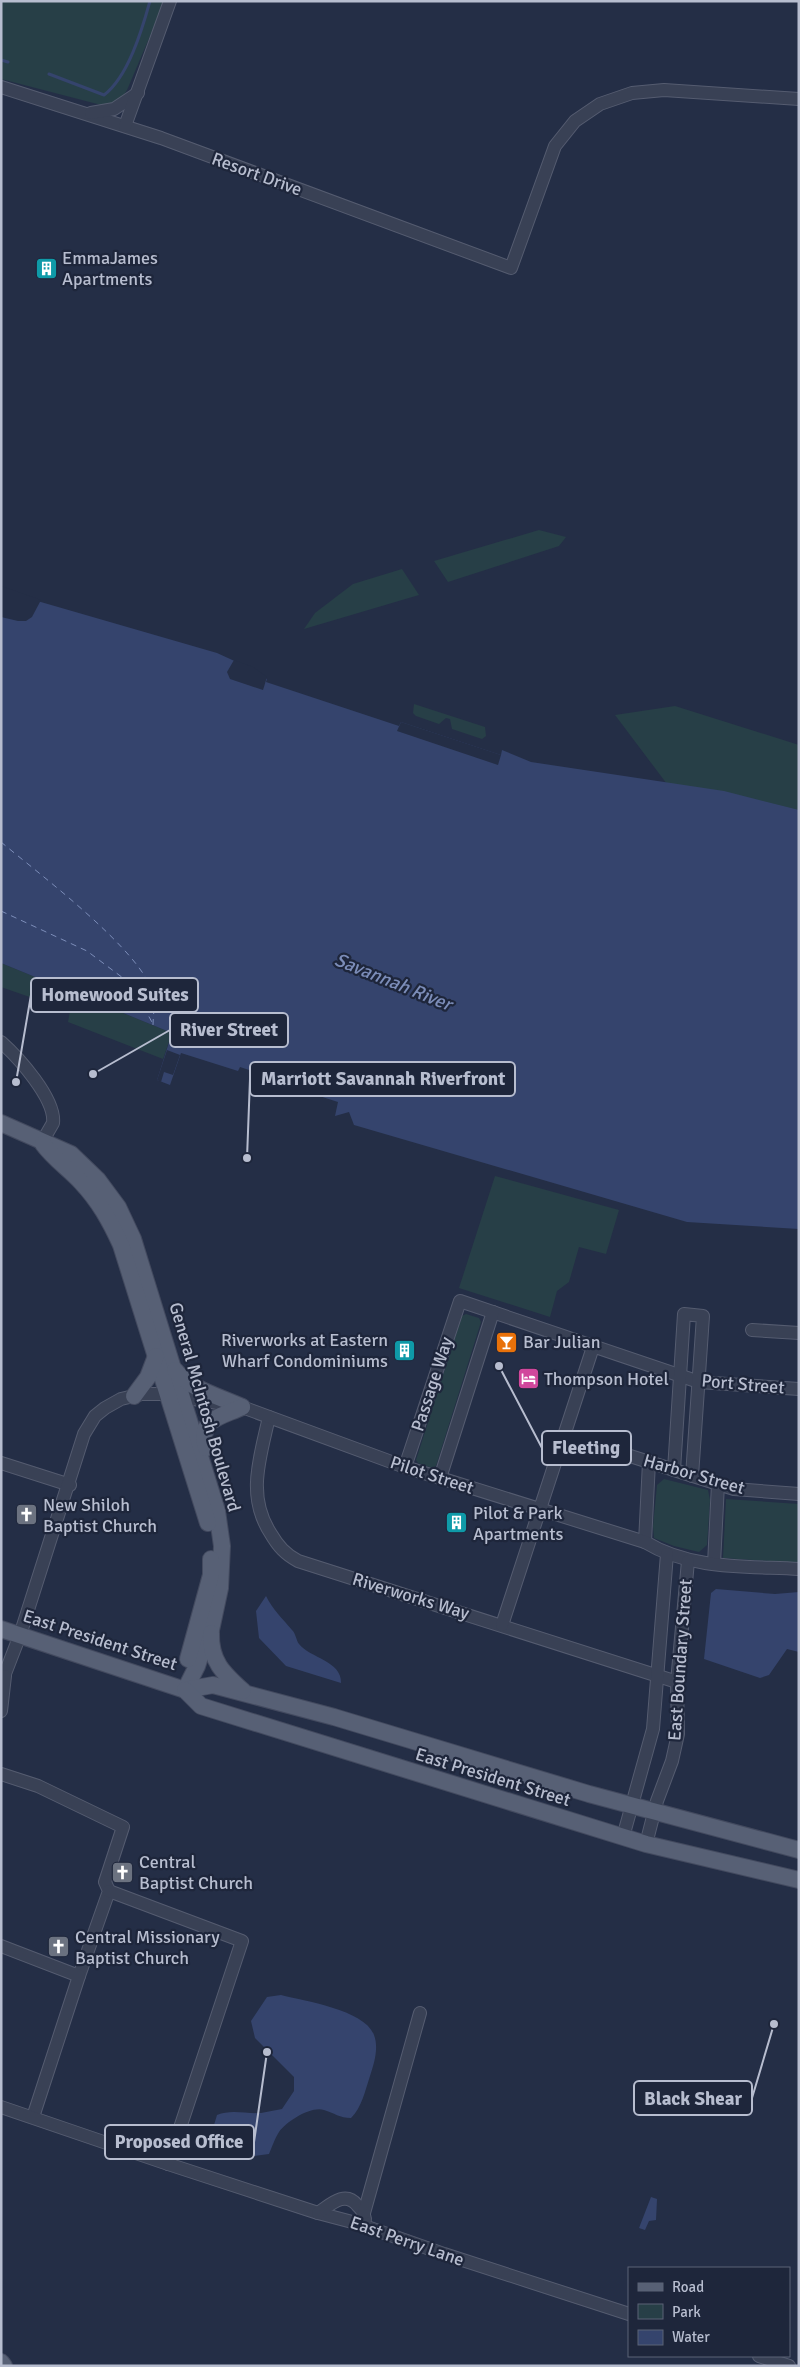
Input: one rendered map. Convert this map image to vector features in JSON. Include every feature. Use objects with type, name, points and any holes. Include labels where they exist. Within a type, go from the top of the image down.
[{"type":"main road","name":"General McIntosh Boulevard","points":[[1,1123],[71,1154],[98,1180],[118,1208],[133,1239],[174,1368],[176,1396],[211,1534],[211,1575],[187,1663],[185,1690]]},
{"type":"main road","name":"General McIntosh Boulevard","points":[[42,1142],[52,1156],[80,1181],[106,1214],[121,1245],[156,1356],[176,1396],[217,1511],[222,1546],[220,1588],[211,1630],[206,1635],[197,1666],[185,1690]]},
{"type":"main road","points":[[134,1396],[148,1377],[156,1356]]},
{"type":"main road","points":[[174,1368],[181,1377],[242,1408]]},
{"type":"main road","points":[[217,1511],[216,1481],[202,1438],[204,1430],[216,1418],[242,1408]]},
{"type":"main road","name":"East President Street","points":[[1,1629],[185,1690],[201,1706],[646,1844],[799,1880]]},
{"type":"main road","points":[[211,1630],[210,1646],[216,1664],[246,1694]]},
{"type":"main road","name":"East President Street","points":[[185,1690],[213,1685],[334,1718],[655,1812],[799,1850]]},
{"type":"main road","points":[[1,2362],[4,2366]]},
{"type":"street","points":[[125,126],[170,1]]},
{"type":"street","name":"Resort Drive","points":[[1,87],[125,126],[511,268],[554,146],[575,121],[600,104],[632,93],[664,90],[799,99]]},
{"type":"street","points":[[86,113],[114,109],[138,93]]},
{"type":"street","points":[[1,1042],[25,1067],[50,1108],[53,1123],[42,1142]]},
{"type":"street","name":"Port Street","points":[[460,1301],[698,1382],[799,1389]]},
{"type":"street","name":"Passage Way","points":[[405,1467],[460,1301]]},
{"type":"street","name":"Passage Way","points":[[440,1478],[493,1312]]},
{"type":"street","points":[[674,1470],[684,1314],[703,1316],[692,1476]]},
{"type":"street","points":[[752,1330],[799,1333]]},
{"type":"street","points":[[502,1625],[593,1347]]},
{"type":"street","points":[[1,1711],[3,1680],[70,1485],[84,1434],[95,1416],[121,1399],[134,1396]]},
{"type":"street","name":"Pilot Street","points":[[134,1396],[176,1396],[242,1408],[269,1416],[405,1467],[645,1542],[667,1554],[688,1561],[799,1569]]},
{"type":"street","name":"Riverworks Way","points":[[269,1416],[256,1488],[256,1502],[264,1523],[286,1555],[298,1561],[677,1682]]},
{"type":"street","name":"Harbor Street","points":[[564,1435],[734,1489],[799,1494]]},
{"type":"street","points":[[645,1542],[649,1462]]},
{"type":"street","points":[[1,1463],[70,1485]]},
{"type":"street","name":"East Boundary Street","points":[[714,1564],[718,1484]]},
{"type":"street","name":"East Boundary Street","points":[[623,1837],[651,1742],[667,1554]]},
{"type":"street","name":"East Boundary Street","points":[[646,1844],[672,1761],[678,1734],[677,1682],[688,1561]]},
{"type":"street","points":[[1,1774],[38,1786],[123,1826],[104,1882],[109,1891],[242,1941],[168,2164],[1,2107]]},
{"type":"street","points":[[33,2117],[109,1891]]},
{"type":"street","points":[[1,1946],[79,1976]]},
{"type":"street","points":[[365,2220],[420,2013]]},
{"type":"street","name":"East Perry Lane","points":[[168,2164],[318,2213],[365,2220],[628,2314]]},
{"type":"street","points":[[318,2213],[334,2201],[345,2198],[352,2199],[365,2220]]},
{"type":"street","points":[[761,2357],[790,2366]]},
{"type":"green space","points":[[1,1],[165,1],[127,90],[122,98],[105,106],[1,79]]},
{"type":"green space","points":[[539,530],[566,537],[559,546],[448,582],[434,561]]},
{"type":"green space","points":[[402,569],[419,595],[304,629],[315,613],[353,584]]},
{"type":"green space","points":[[414,704],[485,727],[486,736],[482,739],[452,729],[450,719],[446,718],[439,724],[416,716],[413,713]]},
{"type":"green space","points":[[675,706],[799,745],[799,814],[673,792],[615,715]]},
{"type":"green space","points":[[1,963],[172,1033],[163,1059],[68,1022],[70,1011],[1,987]]},
{"type":"green space","points":[[495,1176],[619,1210],[606,1254],[579,1247],[569,1282],[557,1291],[550,1317],[459,1288]]},
{"type":"green space","points":[[466,1314],[479,1318],[481,1322],[436,1466],[432,1468],[418,1463],[416,1460],[462,1316]]},
{"type":"green space","points":[[664,1479],[708,1490],[710,1500],[707,1545],[699,1552],[674,1546],[654,1538],[653,1526],[657,1485]]},
{"type":"green space","points":[[726,1499],[799,1504],[799,1563],[723,1558]]},
{"type":"water","name":"Savannah River","points":[[1,588],[27,598],[217,653],[252,669],[267,679],[266,682],[399,726],[401,722],[501,755],[502,750],[531,762],[724,791],[799,810],[799,1229],[687,1222],[354,1125],[349,1112],[335,1116],[338,1102],[285,1085],[286,1082],[240,1067],[238,1071],[181,1053],[170,1085],[157,1080],[172,1033],[1,963]]},
{"type":"water","points":[[716,1589],[775,1594],[799,1592],[799,1652],[787,1649],[769,1675],[760,1678],[704,1659],[711,1593]]},
{"type":"water","points":[[266,1596],[293,1632],[299,1644],[331,1665],[340,1676],[341,1683],[286,1666],[259,1638],[256,1611]]},
{"type":"water","points":[[281,1995],[333,2008],[359,2019],[368,2026],[374,2035],[376,2045],[375,2056],[363,2098],[351,2118],[319,2109],[306,2112],[293,2119],[279,2132],[269,2154],[253,2156],[216,2142],[214,2125],[217,2115],[222,2113],[261,2113],[282,2109],[294,2091],[294,2077],[255,2038],[251,2021],[267,1997]]},
{"type":"water","points":[[651,2197],[657,2199],[656,2220],[649,2221],[645,2230],[639,2228]]},
{"type":"pier","points":[[1,586],[41,600],[32,617],[26,621],[18,621],[1,617]]},
{"type":"pier","points":[[234,660],[253,667],[267,677],[263,690],[230,679],[227,672]]},
{"type":"pier","points":[[401,722],[501,755],[498,765],[397,731]]},
{"type":"pier","points":[[167,1050],[180,1055],[173,1075],[164,1072],[161,1082],[157,1080]]},
{"type":"waterway","points":[[49,74],[104,95],[113,87],[127,65],[138,39],[150,1]]},
{"type":"waterway","points":[[1,60],[8,62]]},
{"type":"ferry route","points":[[1,842],[86,912],[128,954],[143,974],[152,991],[154,1004],[153,1025]]},
{"type":"ferry route","points":[[1,911],[87,951],[131,984],[153,1024]]},
{"type":"place","name":"EmmaJames Apartments","points":[[46,268]]},
{"type":"place","name":"River Street","points":[[93,1074]]},
{"type":"place","name":"Homewood Suites","points":[[16,1082]]},
{"type":"place","name":"Marriott Savannah Riverfront","points":[[247,1158]]},
{"type":"place","name":"Bar Julian","points":[[507,1342]]},
{"type":"place","name":"Riverworks at Eastern Wharf Condominiums","points":[[404,1350]]},
{"type":"place","name":"Fleeting","points":[[499,1366]]},
{"type":"place","name":"Thompson Hotel","points":[[528,1379]]},
{"type":"place","name":"New Shiloh Baptist Church","points":[[27,1515]]},
{"type":"place","name":"Pilot & Park Apartments","points":[[457,1523]]},
{"type":"place","name":"Central Baptist Church","points":[[123,1872]]},
{"type":"place","name":"Central Missionary Baptist Church","points":[[59,1947]]},
{"type":"place","name":"Black Shear","points":[[774,2024]]},
{"type":"place","name":"Proposed Office","points":[[267,2052]]}]
